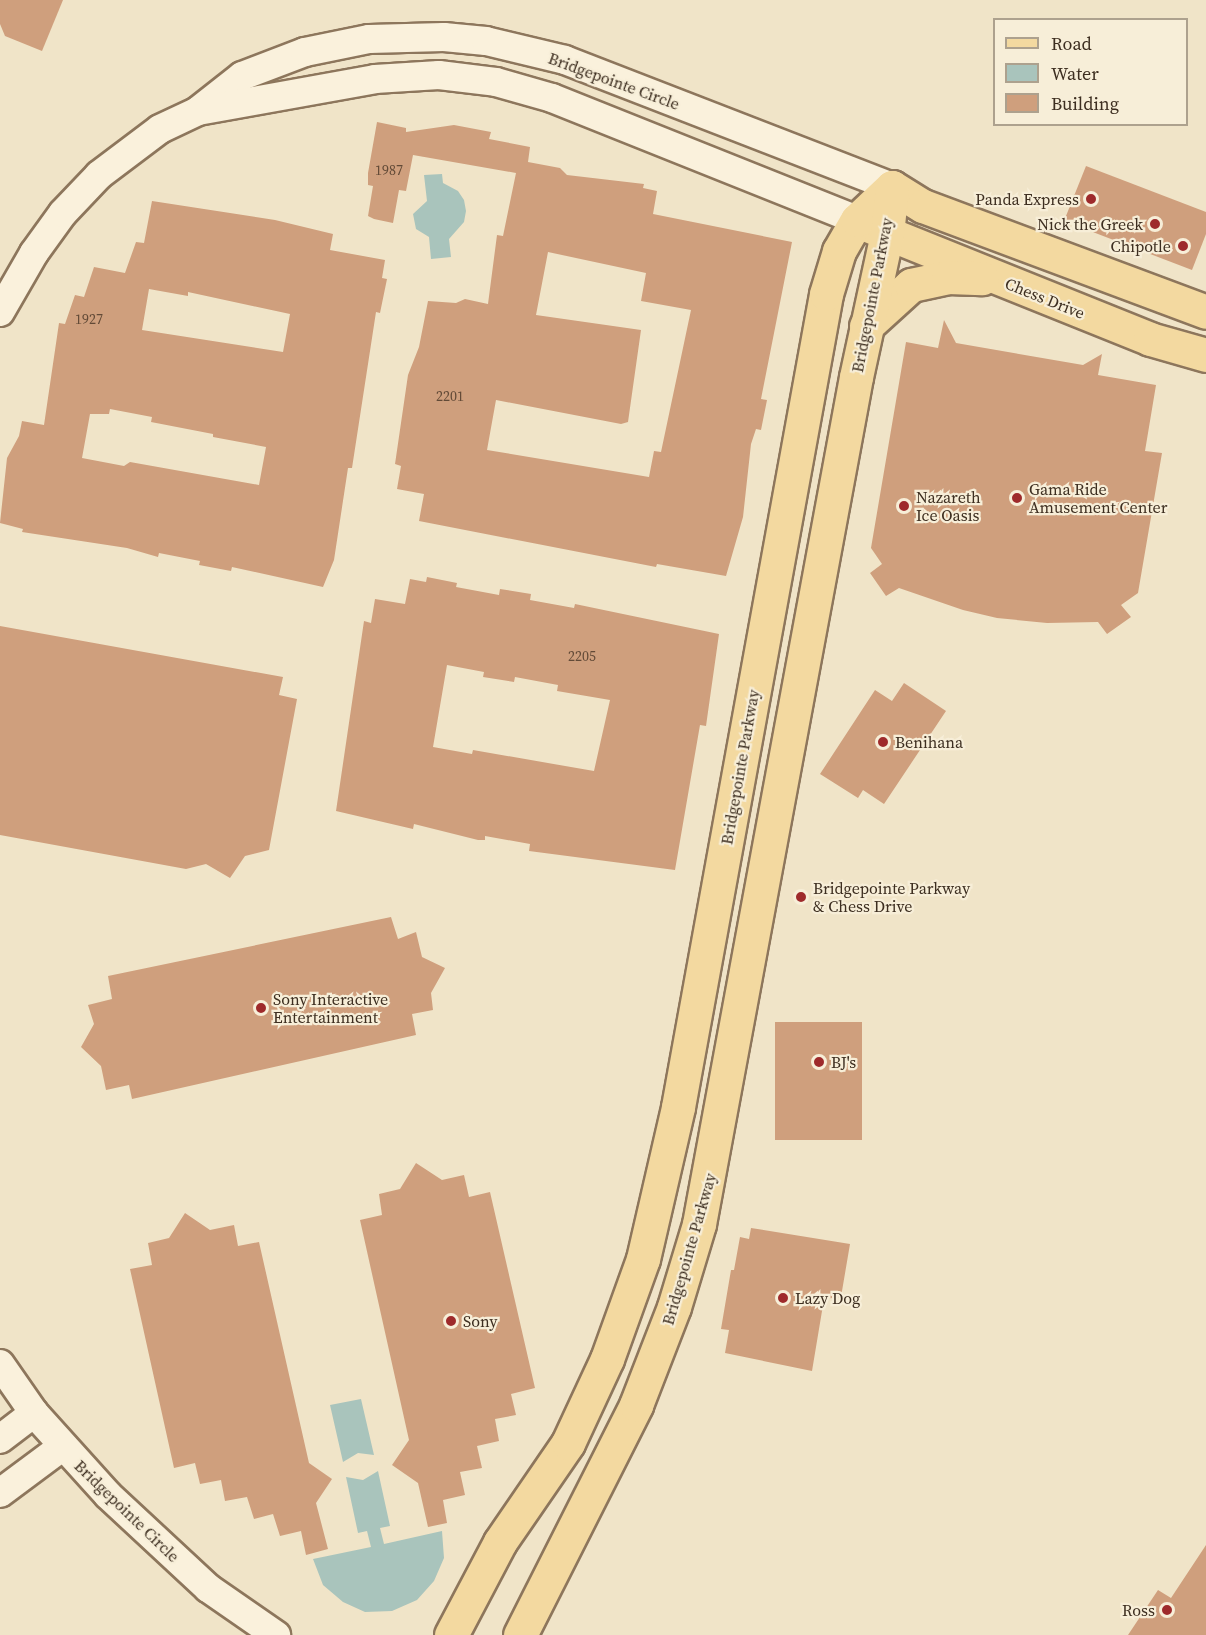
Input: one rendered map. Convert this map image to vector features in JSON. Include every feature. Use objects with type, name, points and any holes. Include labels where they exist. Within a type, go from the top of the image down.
[{"type":"main road","name":"Bridgepointe Parkway","points":[[451,1635],[500,1542],[547,1478],[571,1437],[617,1334],[645,1250],[678,1107],[826,294],[839,250],[857,220],[892,187]]},
{"type":"main road","name":"Bridgepointe Parkway","points":[[520,1635],[636,1405],[669,1323],[699,1224],[866,326],[887,234],[892,187]]},
{"type":"main road","points":[[892,187],[923,206],[1206,312]]},
{"type":"main road","name":"Bridgepointe Circle","points":[[857,220],[887,234]]},
{"type":"main road","name":"Chess Drive","points":[[887,234],[1150,339],[1206,355]]},
{"type":"main road","points":[[866,326],[911,285],[948,277],[998,279]]},
{"type":"street","name":"Bridgepointe Circle","points":[[0,312],[40,243],[87,188],[138,144],[198,111],[242,76],[305,52],[369,39],[444,37],[528,51],[565,60],[892,187]]},
{"type":"street","points":[[336,87],[337,71],[353,59],[396,52],[528,51]]},
{"type":"street","name":"Bridgepointe Circle","points":[[198,111],[375,79],[439,75],[496,82],[552,98],[857,220]]},
{"type":"street","name":"Bridgepointe Circle","points":[[0,1364],[34,1413],[108,1496],[208,1588],[276,1635]]},
{"type":"street","points":[[0,1439],[34,1413]]},
{"type":"street","points":[[0,1493],[62,1447]]},
{"type":"water","points":[[442,174],[443,183],[458,191],[464,200],[466,211],[464,222],[449,239],[451,257],[431,259],[429,237],[416,229],[413,214],[427,201],[424,175]]},
{"type":"water","points":[[361,1399],[374,1455],[358,1453],[343,1462],[330,1405]]},
{"type":"water","points":[[378,1471],[390,1526],[380,1528],[384,1544],[442,1531],[444,1558],[434,1581],[417,1600],[392,1611],[365,1612],[343,1602],[323,1585],[313,1559],[371,1547],[367,1531],[358,1533],[346,1477],[363,1480]]},
{"type":"building","points":[[0,0],[63,0],[42,51],[5,36],[0,24]]},
{"type":"building","points":[[377,122],[406,128],[406,132],[454,125],[491,132],[489,139],[530,147],[528,162],[560,168],[567,175],[644,184],[643,188],[657,191],[653,214],[792,242],[761,399],[767,400],[761,430],[756,429],[751,444],[743,517],[726,576],[657,564],[656,567],[419,521],[424,494],[397,489],[401,466],[395,464],[408,375],[419,347],[428,301],[456,303],[465,299],[488,304],[497,235],[503,236],[516,173],[413,155],[406,191],[399,190],[393,223],[368,216],[373,186],[368,185]],"holes":[[[548,252],[646,273],[641,301],[691,310],[661,452],[654,451],[649,477],[487,450],[496,400],[621,424],[628,422],[641,330],[536,315]]]},
{"type":"building","points":[[1086,166],[1206,212],[1206,234],[1192,270],[1064,221]]},
{"type":"building","points":[[152,201],[275,220],[333,234],[330,250],[385,260],[382,278],[387,279],[380,313],[376,312],[352,468],[348,468],[334,560],[323,587],[232,567],[231,571],[199,565],[200,561],[159,553],[158,557],[127,548],[22,532],[23,529],[0,523],[7,458],[19,436],[22,421],[44,425],[59,323],[65,324],[75,295],[84,297],[94,267],[125,273],[136,242],[144,243]],"holes":[[[149,289],[188,296],[188,292],[290,314],[283,352],[142,330]],[[110,409],[152,417],[151,422],[266,447],[259,485],[130,462],[124,466],[82,458],[90,414],[109,414]]]},
{"type":"building","name":"Gama Ride Amusement Center","points":[[944,320],[956,343],[1083,365],[1102,354],[1098,375],[1156,385],[1145,451],[1162,453],[1138,593],[1121,605],[1131,617],[1107,634],[1098,622],[1047,623],[997,618],[963,610],[899,588],[886,596],[870,573],[882,564],[871,548],[906,342],[938,348]]},
{"type":"building","points":[[427,577],[457,583],[456,587],[499,595],[500,589],[531,594],[530,600],[574,608],[575,604],[719,634],[706,726],[700,725],[675,870],[529,851],[530,844],[485,836],[485,840],[478,840],[414,824],[413,829],[336,811],[364,621],[371,623],[375,599],[405,604],[410,579],[426,582]],"holes":[[[447,665],[484,672],[483,677],[514,682],[515,677],[558,685],[557,691],[610,700],[594,771],[473,750],[472,754],[433,747]]]},
{"type":"building","points":[[0,626],[283,677],[279,695],[297,699],[269,850],[245,856],[230,878],[206,864],[186,869],[0,835]]},
{"type":"building","name":"Benihana","points":[[904,683],[946,711],[884,804],[863,790],[858,798],[820,774],[875,690],[892,701]]},
{"type":"building","name":"Sony Interactive Entertainment","points":[[391,917],[398,939],[416,932],[422,957],[445,968],[431,993],[433,1010],[412,1014],[416,1035],[132,1099],[129,1085],[106,1090],[101,1066],[81,1047],[94,1024],[88,1005],[112,999],[108,976]]},
{"type":"building","name":"BJ's","points":[[775,1022],[862,1022],[862,1140],[775,1140]]},
{"type":"building","name":"Sony","points":[[416,1163],[442,1180],[464,1175],[469,1197],[490,1192],[535,1388],[511,1394],[516,1415],[495,1419],[499,1441],[477,1446],[482,1468],[460,1472],[465,1495],[443,1500],[447,1523],[428,1527],[418,1483],[392,1465],[409,1440],[360,1220],[382,1215],[379,1194],[400,1189]]},
{"type":"building","points":[[185,1213],[210,1230],[234,1225],[238,1246],[259,1242],[309,1463],[332,1479],[316,1503],[328,1549],[306,1555],[301,1531],[280,1536],[273,1514],[254,1519],[247,1497],[225,1501],[221,1480],[200,1484],[195,1463],[174,1468],[130,1269],[152,1265],[148,1243],[169,1238]]},
{"type":"building","name":"Lazy Dog","points":[[751,1228],[850,1244],[841,1297],[824,1299],[812,1371],[725,1353],[729,1330],[721,1329],[731,1270],[734,1270],[740,1237],[749,1239]]},
{"type":"building","name":"Ross","points":[[1206,1545],[1206,1635],[1128,1635],[1158,1590],[1171,1598]]},
{"type":"place","name":"Panda Express","points":[[1091,199]]},
{"type":"place","name":"Nick the Greek","points":[[1155,224]]},
{"type":"place","name":"Chipotle","points":[[1183,246]]},
{"type":"place","name":"Gama Ride Amusement Center","points":[[1017,498]]},
{"type":"place","name":"Nazareth Ice Oasis","points":[[904,506]]},
{"type":"place","name":"Benihana","points":[[883,742]]},
{"type":"place","name":"Bridgepointe Parkway & Chess Drive","points":[[801,897]]},
{"type":"place","name":"Sony Interactive Entertainment","points":[[261,1008]]},
{"type":"place","name":"BJ's","points":[[819,1062]]},
{"type":"place","name":"Lazy Dog","points":[[783,1298]]},
{"type":"place","name":"Sony","points":[[451,1321]]},
{"type":"place","name":"Ross","points":[[1167,1610]]}]
